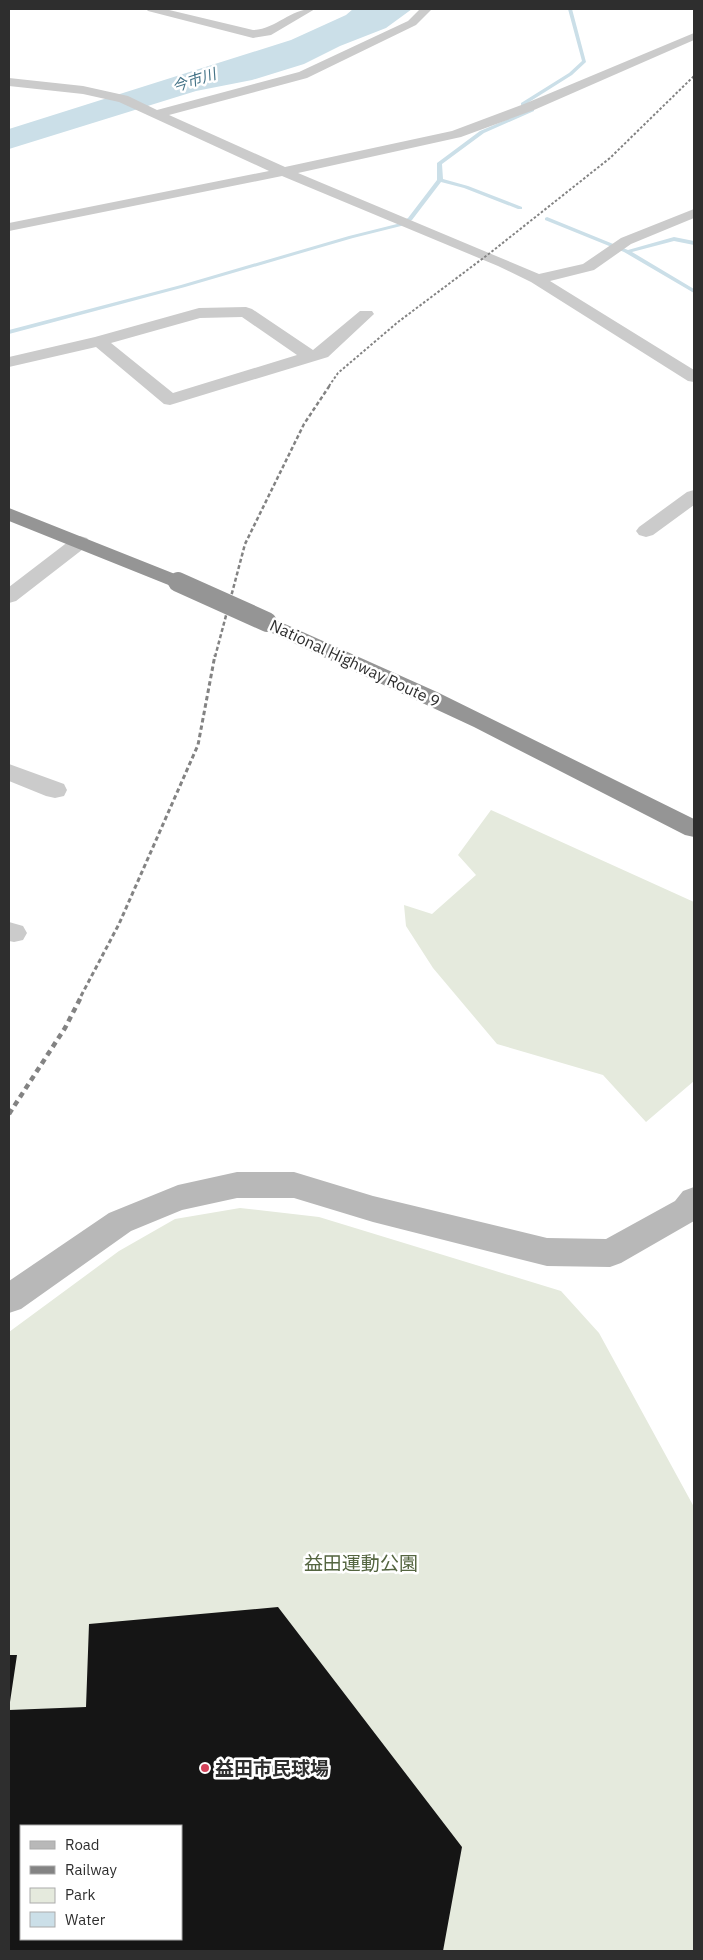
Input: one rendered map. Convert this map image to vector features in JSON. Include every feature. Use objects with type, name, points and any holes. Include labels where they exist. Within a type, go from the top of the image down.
[{"type":"highway","name":"National Highway Route 9","points":[[9,514],[178,582],[389,677],[602,781],[694,829]]},
{"type":"street","points":[[152,9],[253,34],[267,33],[309,9]]},
{"type":"street","points":[[152,112],[303,75],[412,24],[426,9]]},
{"type":"street","points":[[9,228],[283,172],[456,134],[529,107],[694,36]]},
{"type":"street","points":[[9,82],[56,86],[122,100],[283,172],[503,263],[537,279],[694,377]]},
{"type":"street","points":[[537,279],[588,267],[626,241],[694,213]]},
{"type":"street","points":[[9,362],[98,341],[199,313],[246,312],[311,357]]},
{"type":"street","points":[[98,341],[170,400],[322,353],[366,314]]},
{"type":"street","points":[[646,531],[694,496]]},
{"type":"street","points":[[9,597],[80,542]]},
{"type":"street","points":[[9,772],[55,790]]},
{"type":"street","points":[[9,1300],[120,1222],[178,1198],[237,1185],[294,1185],[373,1209],[547,1252],[610,1253],[691,1211]]},
{"type":"green space","points":[[491,810],[694,902],[694,1081],[646,1122],[603,1075],[497,1044],[433,968],[406,926],[404,905],[432,914],[476,875],[458,855]]},
{"type":"green space","name":"益田運動公園","points":[[240,1208],[319,1217],[561,1291],[599,1333],[694,1507],[694,1951],[9,1951],[9,1332],[119,1251],[175,1219]]},
{"type":"water","name":"今市川","points":[[353,9],[412,9],[386,28],[340,46],[304,64],[252,80],[196,91],[9,149],[9,129],[291,40],[346,15]]},
{"type":"building","name":"益田市民球場","points":[[278,1607],[462,1847],[443,1951],[9,1951],[9,1710],[86,1707],[89,1624]]},
{"type":"building","points":[[9,1655],[17,1655],[10,1702],[9,1701]]},
{"type":"waterway","points":[[440,180],[439,164],[482,132],[532,110],[523,104],[563,79],[584,61],[570,9]]},
{"type":"waterway","points":[[9,332],[183,286],[399,225],[410,219],[440,180]]},
{"type":"waterway","points":[[440,180],[466,187],[520,208]]},
{"type":"waterway","points":[[547,219],[626,251],[694,291]]},
{"type":"waterway","points":[[628,252],[674,239],[694,243]]},
{"type":"railway","points":[[329,386],[338,373],[398,322],[490,253],[610,158],[694,76]]},
{"type":"railway","points":[[215,657],[245,544],[304,424],[330,385]]},
{"type":"railway","points":[[81,996],[119,924],[198,745],[215,655]]},
{"type":"railway","points":[[9,1114],[65,1028],[82,995]]},
{"type":"place","name":"益田市民球場","points":[[205,1768]]}]
